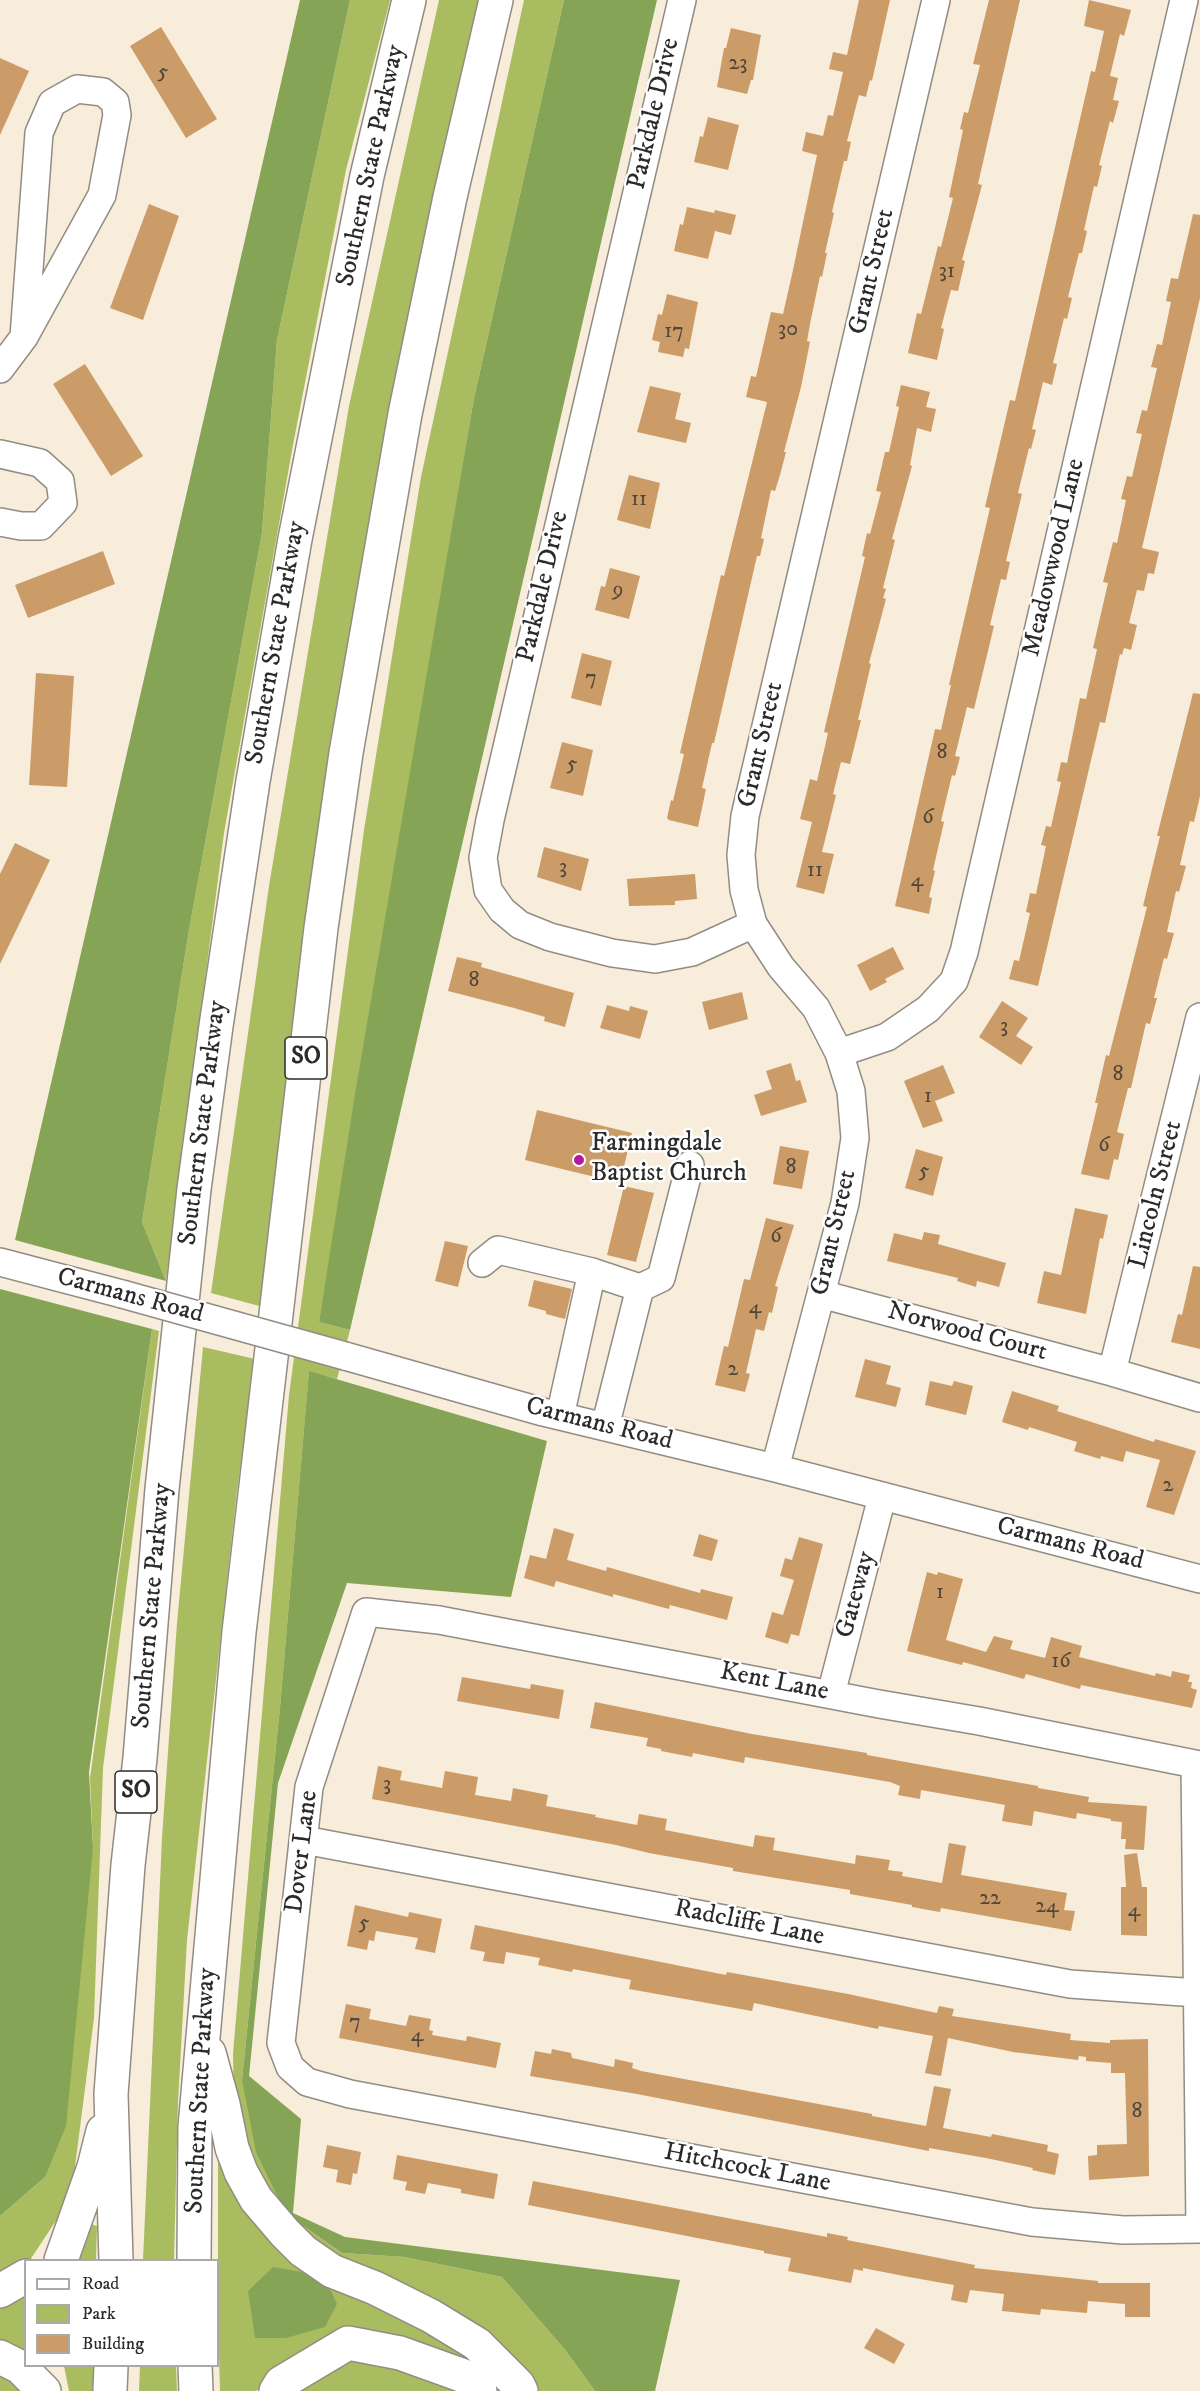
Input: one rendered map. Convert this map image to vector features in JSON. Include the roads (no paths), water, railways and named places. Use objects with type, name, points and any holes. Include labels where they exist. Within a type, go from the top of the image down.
[{"type":"highway","name":"Southern State Parkway","points":[[116,2259],[111,2094],[128,1864],[140,1758],[162,1489],[194,1189],[253,782],[295,539],[367,176],[409,0]]},
{"type":"highway","name":"Southern State Parkway","points":[[194,2259],[195,2127],[239,1632],[320,939],[346,753],[405,414],[450,197],[496,0]]},
{"type":"highway","points":[[203,2033],[223,2104],[232,2148],[241,2172],[256,2199],[285,2233],[303,2251],[332,2271],[384,2292],[431,2316],[477,2344],[518,2385],[521,2391]]},
{"type":"highway","points":[[45,2259],[65,2248],[94,2167],[111,2094]]},
{"type":"highway","points":[[0,2291],[24,2277]]},
{"type":"highway","points":[[276,2391],[281,2383],[348,2343],[400,2352],[464,2376],[480,2391]]},
{"type":"highway","points":[[0,2357],[20,2367],[44,2391]]},
{"type":"highway","points":[[48,2367],[51,2391]]},
{"type":"highway","points":[[110,2391],[111,2367]]},
{"type":"highway","points":[[195,2367],[196,2391]]},
{"type":"street","name":"Parkdale Drive","points":[[682,0],[489,820],[483,858],[488,890],[502,910],[520,925],[550,937],[612,953],[655,959],[692,952],[753,924]]},
{"type":"street","name":"Grant Street","points":[[775,1468],[845,1203],[855,1138],[850,1090],[839,1053],[816,1008],[781,967],[753,924],[744,890],[741,855],[745,816],[936,0]]},
{"type":"street","name":"Meadowwood Lane","points":[[839,1053],[886,1037],[928,1009],[954,981],[964,952],[1189,29],[1184,0]]},
{"type":"street","points":[[0,369],[24,337],[102,195],[117,115],[115,102],[103,92],[77,89],[52,103],[39,133],[24,337]]},
{"type":"street","points":[[0,454],[40,463],[60,481],[63,503],[41,525],[21,526],[0,522]]},
{"type":"street","name":"Lincoln Street","points":[[1112,1372],[1191,1103],[1200,1017]]},
{"type":"street","points":[[482,1263],[498,1250],[592,1272],[640,1288],[661,1278],[690,1165]]},
{"type":"street","name":"Carmans Road","points":[[0,1262],[560,1416],[775,1468],[1200,1579]]},
{"type":"street","points":[[560,1416],[592,1272]]},
{"type":"street","points":[[605,1427],[640,1288]]},
{"type":"street","name":"Norwood Court","points":[[821,1293],[1200,1398]]},
{"type":"street","name":"Gateway","points":[[831,1694],[882,1497]]},
{"type":"street","name":"Kent Lane","points":[[360,1630],[366,1612],[439,1620],[1198,1764]]},
{"type":"street","name":"Dover Lane","points":[[299,2076],[290,2067],[281,2043],[309,1787],[360,1630]]},
{"type":"street","points":[[1198,1764],[1197,1993],[1200,2229]]},
{"type":"street","name":"Radcliffe Lane","points":[[304,1840],[1070,1984],[1197,1993]]},
{"type":"street","name":"Hitchcock Lane","points":[[299,2076],[307,2082],[350,2094],[1032,2222],[1123,2230],[1200,2229]]},
{"type":"place","name":"Farmingdale Baptist Church","points":[[579,1160]]}]
